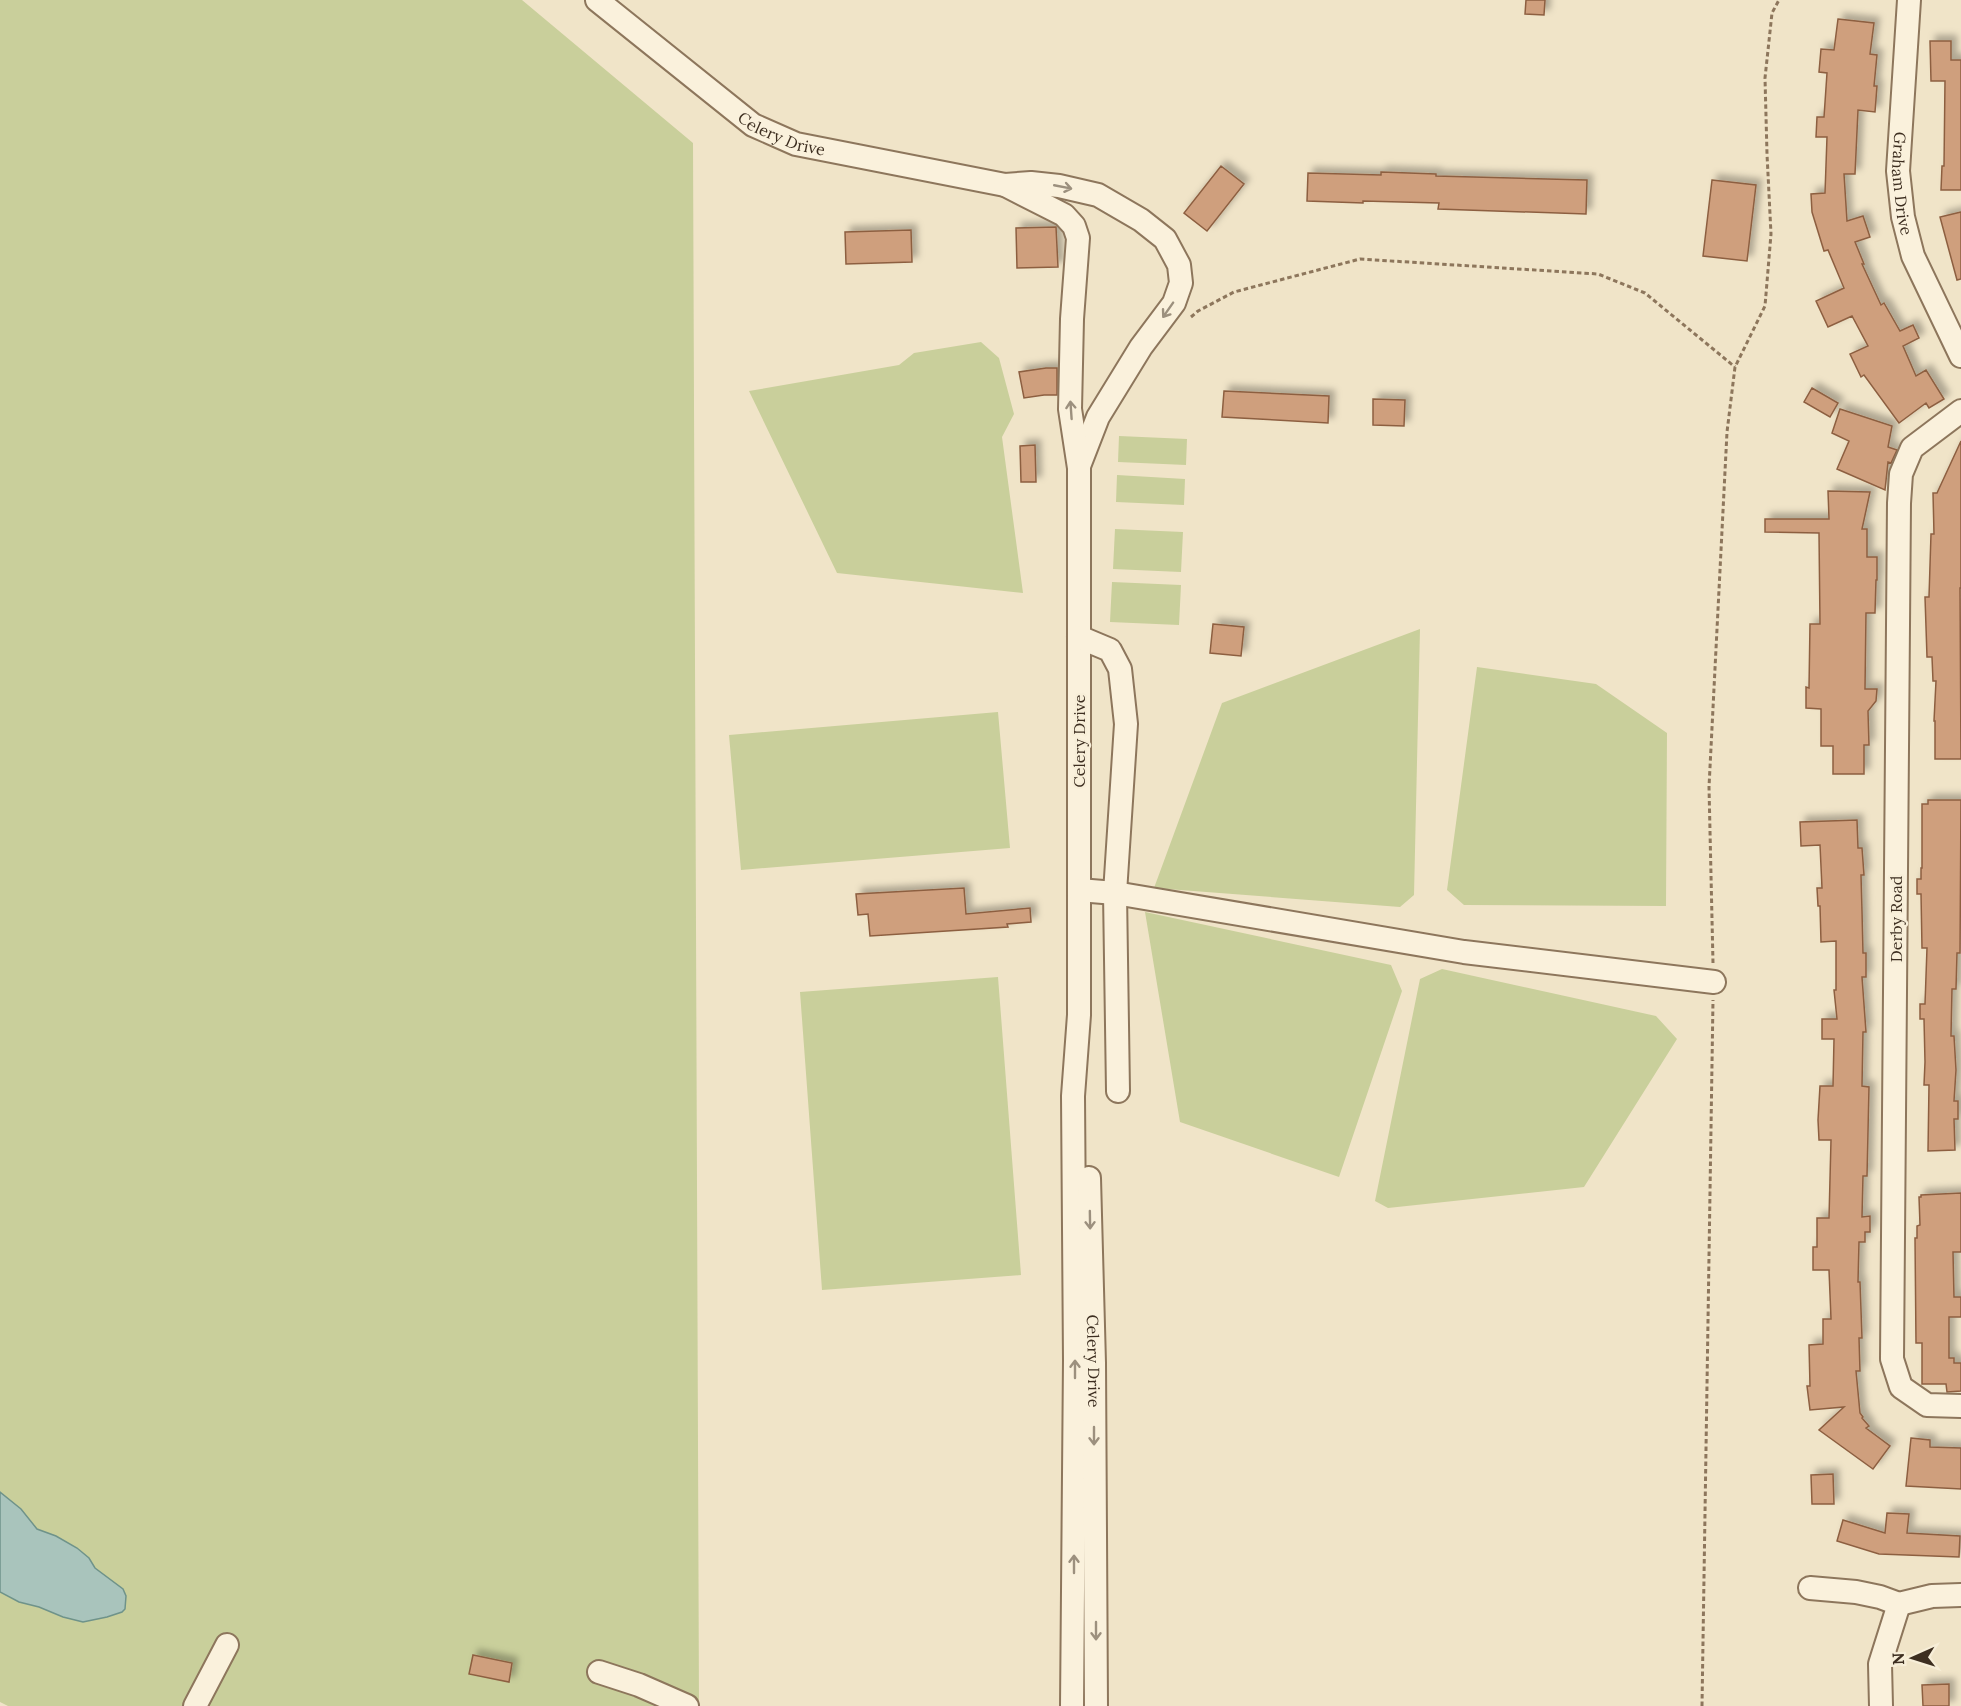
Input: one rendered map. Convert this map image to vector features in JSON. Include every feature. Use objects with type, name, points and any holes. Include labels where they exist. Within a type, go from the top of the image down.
[{"type":"street","name":"Celery Drive","points":[[597,0],[753,125],[796,144],[1005,185],[1032,183],[1059,186],[1098,195],[1141,220],[1166,239],[1179,265],[1181,284],[1174,303],[1141,347],[1098,417],[1079,468]]},
{"type":"street","name":"Graham Drive","points":[[1909,0],[1898,171],[1903,217],[1913,256],[1961,356]]},
{"type":"street","name":"Celery Drive","points":[[1005,185],[1064,215],[1074,226],[1078,238],[1072,319],[1070,409],[1079,468],[1079,1015],[1073,1096],[1075,1360],[1072,1706]]},
{"type":"street","name":"Derby Road","points":[[1961,411],[1912,448],[1902,474],[1899,502],[1892,1359],[1901,1387],[1927,1404],[1961,1406]]},
{"type":"street","points":[[1079,637],[1110,650],[1120,669],[1124,694],[1126,724],[1115,893],[1118,1091]]},
{"type":"street","points":[[1079,890],[1115,893],[1464,951],[1714,982]]},
{"type":"street","name":"Celery Drive","points":[[1079,1015],[1088,1108],[1094,1363],[1096,1706]]},
{"type":"street","points":[[1810,1588],[1856,1592],[1899,1604],[1932,1596],[1961,1595]]},
{"type":"street","points":[[1881,1706],[1880,1664],[1899,1604]]},
{"type":"street","points":[[195,1706],[227,1645]]},
{"type":"street","points":[[599,1672],[639,1685],[687,1706]]},
{"type":"path","points":[[1702,1706],[1714,982],[1708,787],[1726,432],[1735,367],[1765,306],[1771,234],[1765,78],[1773,13],[1779,0]]},
{"type":"path","points":[[1190,318],[1198,310],[1234,292],[1360,259],[1598,274],[1645,293],[1735,367]]},
{"type":"green space","points":[[0,0],[522,0],[693,143],[699,1706],[8,1706],[0,1702]]},
{"type":"green space","points":[[981,342],[999,358],[1014,414],[1002,437],[1023,593],[837,573],[749,391],[899,365],[914,353]]},
{"type":"green space","points":[[1119,436],[1187,439],[1186,465],[1118,462]]},
{"type":"green space","points":[[1117,475],[1185,479],[1184,505],[1116,502]]},
{"type":"green space","points":[[1115,529],[1183,532],[1181,572],[1113,569]]},
{"type":"green space","points":[[1112,582],[1181,585],[1179,625],[1110,622]]},
{"type":"green space","points":[[1420,629],[1414,895],[1400,907],[1154,888],[1222,703]]},
{"type":"green space","points":[[1477,667],[1596,684],[1667,733],[1666,906],[1464,905],[1447,890]]},
{"type":"green space","points":[[998,712],[1010,848],[741,870],[729,735]]},
{"type":"green space","points":[[1145,912],[1391,965],[1402,991],[1339,1177],[1180,1122]]},
{"type":"green space","points":[[1442,969],[1656,1016],[1677,1039],[1584,1187],[1388,1208],[1375,1201],[1420,979]]},
{"type":"green space","points":[[998,977],[1021,1275],[822,1290],[800,992]]},
{"type":"water","points":[[0,1492],[21,1509],[37,1529],[56,1536],[77,1548],[89,1558],[95,1568],[123,1589],[126,1596],[125,1609],[107,1617],[83,1622],[19,1602],[0,1592]]},
{"type":"building","points":[[1526,0],[1545,0],[1544,15],[1525,14]]},
{"type":"building","points":[[1838,19],[1874,23],[1870,54],[1877,55],[1874,86],[1877,86],[1875,112],[1858,110],[1855,174],[1844,174],[1847,221],[1863,216],[1870,237],[1855,242],[1864,264],[1862,264],[1881,305],[1884,303],[1900,331],[1913,325],[1919,338],[1903,346],[1916,376],[1926,370],[1944,399],[1929,408],[1926,403],[1899,423],[1864,375],[1861,377],[1850,354],[1868,346],[1852,316],[1828,327],[1816,301],[1844,288],[1828,250],[1824,251],[1812,212],[1811,194],[1825,193],[1827,137],[1816,137],[1817,117],[1824,117],[1827,73],[1819,72],[1821,49],[1834,50]]},
{"type":"building","points":[[1930,41],[1951,41],[1951,60],[1961,60],[1961,190],[1941,190],[1942,166],[1944,166],[1945,81],[1931,81]]},
{"type":"building","points":[[1221,166],[1244,184],[1207,231],[1184,213]]},
{"type":"building","points":[[1381,172],[1436,174],[1436,176],[1587,180],[1586,214],[1438,209],[1439,203],[1307,201],[1308,173],[1381,175]]},
{"type":"building","points":[[1712,180],[1756,185],[1747,261],[1703,256]]},
{"type":"building","points":[[1961,212],[1961,279],[1957,280],[1940,217]]},
{"type":"building","points":[[1056,227],[1058,267],[1017,268],[1016,228]]},
{"type":"building","points":[[911,230],[912,262],[846,264],[845,232]]},
{"type":"building","points":[[1057,368],[1057,395],[1024,398],[1019,372]]},
{"type":"building","points":[[1812,388],[1838,403],[1830,417],[1804,402]]},
{"type":"building","points":[[1224,391],[1329,396],[1328,423],[1222,417]]},
{"type":"building","points":[[1373,399],[1405,400],[1404,426],[1373,425]]},
{"type":"building","points":[[1840,409],[1892,426],[1888,447],[1897,450],[1891,463],[1888,462],[1885,490],[1837,469],[1849,441],[1832,433]]},
{"type":"building","points":[[1961,441],[1961,759],[1935,759],[1936,681],[1933,681],[1932,657],[1927,657],[1925,597],[1929,597],[1931,534],[1934,534],[1933,493],[1937,493]]},
{"type":"building","points":[[1035,445],[1036,482],[1021,482],[1020,446]]},
{"type":"building","points":[[1828,491],[1870,492],[1862,529],[1867,529],[1867,557],[1877,557],[1877,580],[1875,613],[1866,613],[1865,689],[1877,689],[1876,701],[1868,711],[1869,745],[1864,745],[1864,774],[1833,774],[1833,746],[1821,746],[1821,709],[1806,708],[1806,687],[1809,688],[1810,624],[1820,624],[1819,533],[1765,532],[1765,519],[1829,519]]},
{"type":"building","points":[[1213,624],[1244,627],[1241,656],[1210,653]]},
{"type":"building","points":[[1928,800],[1961,800],[1960,953],[1957,953],[1956,989],[1952,989],[1951,1036],[1954,1036],[1956,1070],[1954,1101],[1958,1101],[1958,1119],[1954,1119],[1955,1150],[1928,1151],[1929,1085],[1924,1085],[1924,1019],[1920,1019],[1920,1004],[1925,1004],[1927,948],[1922,948],[1921,894],[1917,894],[1917,879],[1921,879],[1922,868],[1922,804],[1928,804]]},
{"type":"building","points":[[1857,820],[1858,848],[1862,848],[1864,875],[1861,875],[1863,953],[1866,953],[1866,977],[1862,977],[1866,1032],[1863,1032],[1862,1086],[1869,1087],[1867,1176],[1863,1176],[1862,1217],[1870,1216],[1870,1232],[1865,1232],[1865,1242],[1859,1242],[1858,1282],[1860,1282],[1862,1338],[1859,1338],[1860,1371],[1856,1371],[1860,1413],[1869,1426],[1866,1428],[1890,1446],[1873,1469],[1819,1430],[1844,1407],[1810,1410],[1807,1386],[1810,1386],[1809,1345],[1823,1344],[1823,1319],[1831,1319],[1829,1270],[1813,1270],[1813,1247],[1817,1247],[1817,1218],[1829,1218],[1831,1140],[1819,1140],[1818,1120],[1820,1086],[1833,1086],[1834,1039],[1822,1039],[1822,1019],[1837,1019],[1834,990],[1836,990],[1836,941],[1821,942],[1817,888],[1822,888],[1820,845],[1801,846],[1800,822]]},
{"type":"building","points":[[964,888],[966,914],[1030,908],[1031,922],[1007,924],[1008,927],[870,936],[868,914],[858,915],[856,894]]},
{"type":"building","points":[[1961,1193],[1961,1252],[1953,1252],[1954,1297],[1961,1297],[1961,1317],[1949,1317],[1949,1358],[1954,1358],[1954,1363],[1961,1363],[1961,1391],[1947,1392],[1946,1384],[1922,1384],[1922,1343],[1916,1343],[1915,1238],[1917,1238],[1917,1226],[1920,1225],[1919,1197],[1921,1195]]},
{"type":"building","points":[[1911,1438],[1930,1440],[1930,1447],[1961,1448],[1961,1489],[1906,1486]]},
{"type":"building","points":[[1833,1474],[1834,1504],[1812,1504],[1811,1475]]},
{"type":"building","points":[[1887,1513],[1909,1514],[1907,1533],[1960,1536],[1959,1557],[1879,1554],[1837,1541],[1843,1520],[1885,1533]]},
{"type":"building","points":[[473,1655],[512,1663],[509,1682],[469,1674]]},
{"type":"building","points":[[1949,1684],[1949,1706],[1923,1706],[1922,1685]]}]
